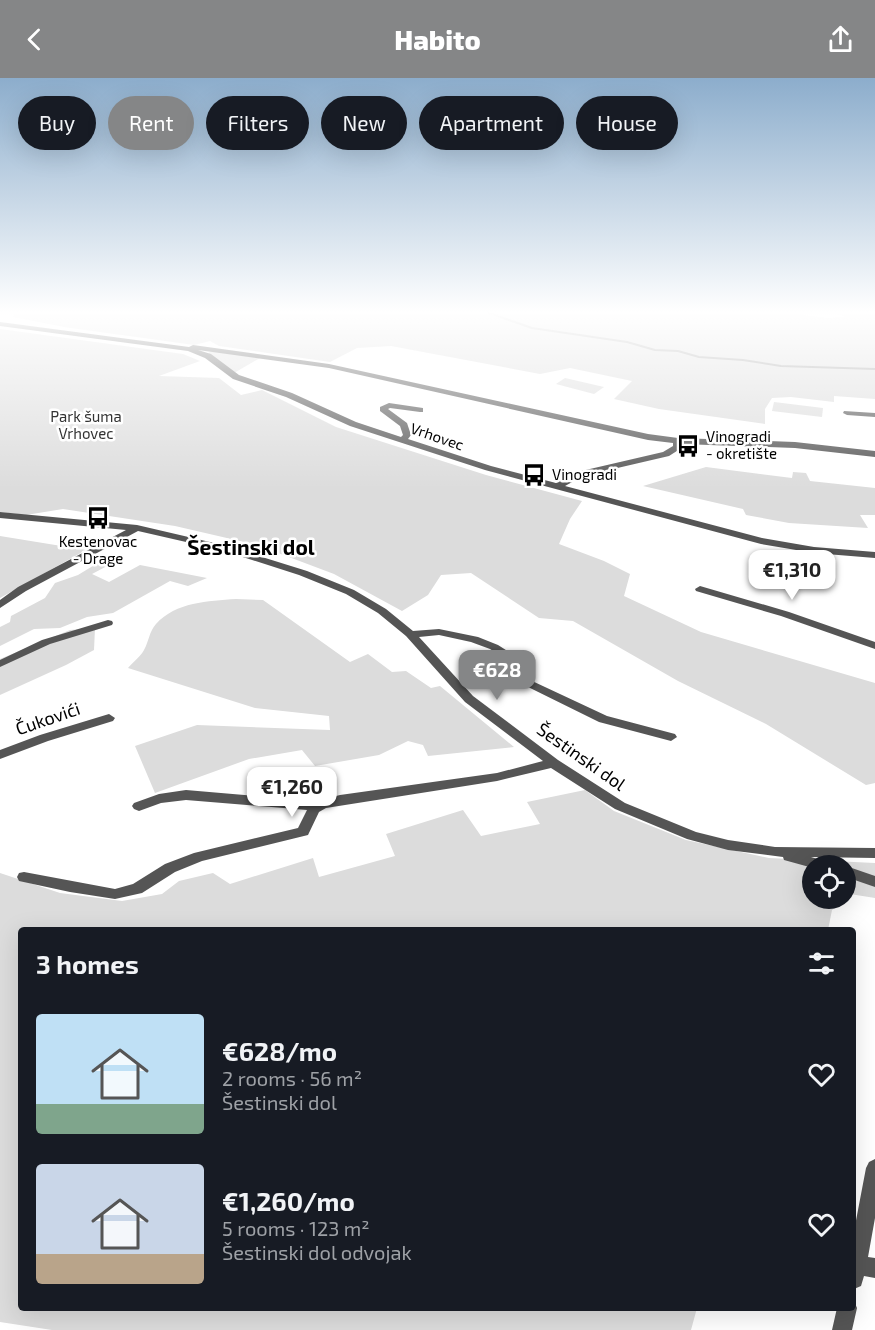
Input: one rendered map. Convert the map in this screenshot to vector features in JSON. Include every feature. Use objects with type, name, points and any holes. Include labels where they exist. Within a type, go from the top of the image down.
[{"type":"street","name":"Vrhovec","points":[[229,371],[289,395],[352,424],[488,468],[761,541],[814,550],[875,555]]},
{"type":"street","points":[[353,371],[631,435],[678,441],[787,445],[875,454]]},
{"type":"street","points":[[403,440],[407,435],[404,425],[383,409],[389,405],[420,410]]},
{"type":"street","points":[[847,413],[875,415]]},
{"type":"street","points":[[558,486],[580,474],[666,454],[676,447],[678,441]]},
{"type":"street","name":"Šestinski dol","points":[[0,515],[136,528],[224,548],[303,573],[371,604],[411,634],[468,699],[553,763],[600,794],[640,815],[712,841],[775,852],[875,854]]},
{"type":"street","points":[[0,605],[22,589],[136,528]]},
{"type":"street","points":[[700,589],[785,614],[875,646]]},
{"type":"street","points":[[0,664],[46,642],[108,623]]},
{"type":"street","points":[[411,634],[439,632],[474,639],[505,654],[526,682],[603,719],[671,737]]},
{"type":"street","name":"Čukovići","points":[[0,755],[44,738],[109,718]]},
{"type":"street","points":[[139,806],[159,799],[186,795],[316,806],[340,800],[497,777],[553,763]]},
{"type":"street","points":[[24,877],[115,894],[137,889],[170,868],[199,857],[303,832],[311,810],[316,806]]},
{"type":"street","points":[[775,852],[802,860]]},
{"type":"street","points":[[856,875],[875,882]]},
{"type":"street","points":[[862,1271],[875,1168]]},
{"type":"street","points":[[842,1330],[846,1311]]},
{"type":"green space","name":"Park šuma Vrhovec","points":[[0,371],[172,371],[159,376],[219,378],[241,395],[262,390],[336,427],[486,475],[582,501],[570,519],[559,544],[604,561],[630,574],[624,596],[701,632],[875,683],[875,783],[866,785],[766,724],[678,681],[573,621],[539,618],[471,573],[441,575],[428,595],[402,611],[334,574],[257,545],[175,526],[63,509],[26,515],[0,512]]},
{"type":"green space","points":[[526,371],[553,371],[540,374]]},
{"type":"green space","points":[[586,371],[875,371],[875,399],[834,396],[834,402],[791,397],[772,398],[765,409],[765,424],[659,409],[614,399],[632,381]]},
{"type":"green space","points":[[565,378],[604,387],[594,394],[556,384]]},
{"type":"green space","points":[[774,402],[823,408],[822,417],[772,411]]},
{"type":"green space","points":[[706,467],[792,478],[793,472],[806,473],[810,481],[875,488],[875,515],[860,515],[868,528],[789,523],[746,515],[743,509],[643,486]]},
{"type":"green space","points":[[0,536],[86,550],[0,598]]},
{"type":"green space","points":[[101,561],[109,565],[92,574],[109,582],[140,565],[207,578],[188,586],[170,581],[113,613],[87,617],[60,628],[34,629],[0,646],[0,627],[10,622],[11,616],[45,598],[55,583],[78,575]]},
{"type":"green space","points":[[236,599],[263,600],[350,662],[368,654],[392,672],[406,671],[431,688],[440,686],[514,747],[428,756],[423,745],[408,741],[379,755],[315,766],[302,750],[249,759],[155,793],[135,746],[197,725],[330,730],[329,716],[255,708],[128,668],[143,652],[156,624],[173,611],[193,604]]},
{"type":"green space","points":[[95,628],[94,650],[0,695],[0,659],[70,630]]},
{"type":"green space","points":[[585,790],[614,811],[686,840],[769,858],[802,860],[802,909],[833,909],[829,927],[18,927],[18,1311],[696,1311],[691,1330],[52,1330],[0,1322],[0,873],[60,893],[122,901],[162,894],[179,881],[213,873],[230,884],[313,858],[319,877],[395,856],[386,834],[463,810],[481,836],[540,824],[527,802]]},
{"type":"green space","points":[[856,862],[875,863],[875,898],[856,895]]},
{"type":"place","name":"Vinogradi - okretište","points":[[688,446]]},
{"type":"place","name":"Vinogradi","points":[[534,475]]},
{"type":"place","name":"Kestenovac - Drage","points":[[98,518]]},
{"type":"district","name":"Šestinski dol","points":[[251,548]]}]
